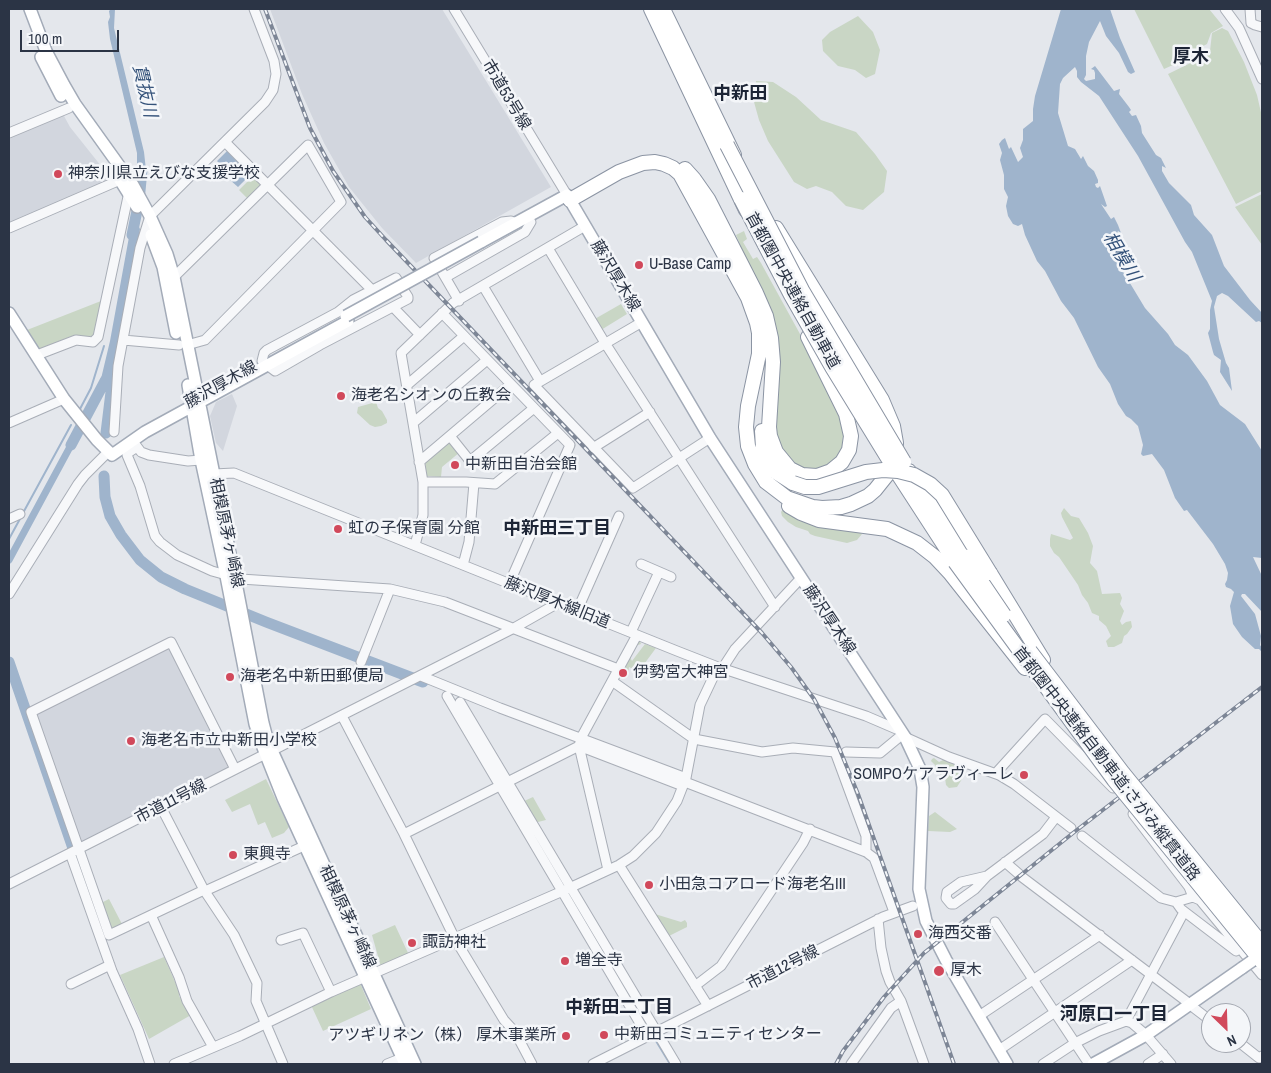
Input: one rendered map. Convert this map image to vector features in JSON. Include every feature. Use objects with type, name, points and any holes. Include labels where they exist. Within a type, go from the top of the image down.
[{"type":"highway","name":"首都圏中央連絡自動車道","points":[[650,9],[742,199],[791,294],[832,367],[876,440],[959,559]]},
{"type":"highway","name":"首都圏中央連絡自動車道","points":[[663,9],[728,145],[802,290],[959,559]]},
{"type":"highway","points":[[569,197],[619,172],[642,163],[655,162],[664,164],[680,174],[748,298],[757,322],[759,354],[748,406],[746,427],[748,446],[755,464],[772,488],[787,498],[804,505],[832,508],[851,504],[868,496],[882,483],[891,468],[896,443],[890,417],[865,372],[728,145]]},
{"type":"highway","points":[[569,197],[606,172],[638,157],[650,155],[662,156],[675,161],[694,179],[708,199],[759,299],[769,327],[773,362],[769,417],[770,436],[776,452],[784,465],[802,475],[817,476],[836,467],[846,456],[851,436],[848,422],[839,399],[755,232],[742,199]]},
{"type":"highway","points":[[773,362],[762,422],[763,447],[772,467],[782,477],[805,487],[818,487],[866,472],[891,470],[914,475],[936,489],[953,510],[1033,644],[1123,773]]},
{"type":"highway","points":[[755,464],[766,484],[778,499],[810,517],[848,525],[887,529],[907,537],[926,549],[950,573],[1076,730]]},
{"type":"highway","name":"首都圏中央連絡自動車道;さがみ縦貫道路","points":[[959,559],[1076,730],[1259,965]]},
{"type":"highway","name":"首都圏中央連絡自動車道;さがみ縦貫道路","points":[[959,559],[1123,773],[1262,944]]},
{"type":"main road","name":"相模原茅ヶ崎線","points":[[22,9],[48,72],[69,108],[129,187]]},
{"type":"main road","name":"相模原茅ヶ崎線","points":[[30,9],[46,51],[64,85],[129,187],[167,254],[174,277],[183,345]]},
{"type":"main road","name":"藤沢厚木線","points":[[110,454],[134,434],[482,245],[531,222],[569,197]]},
{"type":"main road","name":"藤沢厚木線","points":[[482,245],[516,223],[569,197]]},
{"type":"main road","name":"藤沢厚木線","points":[[569,197],[710,438],[903,734],[920,769],[923,787],[920,892],[923,911],[932,936],[1007,1064]]},
{"type":"main road","name":"相模原茅ヶ崎線","points":[[147,217],[163,266],[214,474],[255,724],[369,975],[403,1061]]},
{"type":"main road","points":[[9,313],[64,400],[110,454]]},
{"type":"main road","name":"相模原茅ヶ崎線","points":[[195,401],[201,460],[231,577]]},
{"type":"main road","name":"藤沢厚木線","points":[[110,454],[135,443],[195,401]]},
{"type":"main road","name":"相模原茅ヶ崎線","points":[[268,752],[304,846],[415,1064]]},
{"type":"main road","points":[[1093,1064],[1146,1035],[1262,954]]},
{"type":"street","points":[[114,432],[117,382],[123,340],[147,217],[265,102],[275,83],[274,61],[254,9]]},
{"type":"street","name":"市道53号線","points":[[454,9],[569,197]]},
{"type":"street","points":[[1225,9],[1239,28],[1262,79]]},
{"type":"street","points":[[1250,9],[1252,23],[1255,26],[1262,27]]},
{"type":"street","points":[[1239,28],[1252,23]]},
{"type":"street","points":[[9,133],[69,108]]},
{"type":"street","points":[[225,142],[372,290]]},
{"type":"street","points":[[123,340],[183,345],[205,340],[314,232],[342,202],[308,145],[174,277]]},
{"type":"street","points":[[9,228],[129,187]]},
{"type":"street","points":[[37,355],[76,340],[93,342],[98,337],[129,187]]},
{"type":"street","points":[[459,301],[434,258],[502,222],[511,221],[516,223]]},
{"type":"street","points":[[446,278],[525,232],[531,222]]},
{"type":"street","points":[[416,545],[423,515],[423,482],[402,352],[442,313],[459,301],[585,226]]},
{"type":"street","points":[[548,248],[605,343],[775,607]]},
{"type":"street","points":[[397,278],[408,299],[275,371],[265,363],[264,353],[267,350],[338,312],[353,300],[372,290],[397,278]]},
{"type":"street","points":[[483,286],[540,381]]},
{"type":"street","points":[[393,307],[420,336]]},
{"type":"street","points":[[442,313],[570,445],[509,584]]},
{"type":"street","points":[[642,322],[534,385],[632,488],[710,438]]},
{"type":"street","points":[[407,385],[464,336]]},
{"type":"street","points":[[413,423],[487,360]]},
{"type":"street","points":[[419,462],[511,384]]},
{"type":"street","points":[[9,423],[64,400]]},
{"type":"street","points":[[450,436],[470,461],[534,408]]},
{"type":"street","points":[[593,448],[650,412]]},
{"type":"street","points":[[423,482],[495,484],[558,433]]},
{"type":"street","points":[[201,460],[188,461],[149,455],[141,452],[135,443],[127,455],[140,486],[155,536],[177,555],[212,571],[231,577],[390,589],[445,602],[618,669]]},
{"type":"street","points":[[9,594],[85,475],[110,454]]},
{"type":"street","name":"藤沢厚木線旧道","points":[[214,474],[234,473],[720,668],[866,716],[949,757],[996,773],[1014,784],[1071,828]]},
{"type":"street","points":[[463,565],[469,542],[474,483]]},
{"type":"street","points":[[9,519],[20,514]]},
{"type":"street","points":[[577,611],[619,516]]},
{"type":"street","points":[[641,564],[671,577]]},
{"type":"street","points":[[404,834],[504,784],[580,742],[618,669],[659,572]]},
{"type":"street","points":[[174,1064],[190,1061],[213,1047],[331,992],[566,890],[620,865],[645,846],[672,811],[685,782],[700,705],[720,668],[735,649],[801,578]]},
{"type":"street","points":[[362,659],[390,589]]},
{"type":"street","name":"市道11号線","points":[[9,884],[514,628],[556,602]]},
{"type":"street","points":[[150,1064],[138,1029],[110,965],[31,712],[172,642],[235,769]]},
{"type":"street","points":[[417,678],[500,708],[580,742],[866,852],[874,858],[894,912]]},
{"type":"street","points":[[612,681],[694,739],[762,752],[793,748],[835,752],[866,836],[866,852]]},
{"type":"street","points":[[447,696],[504,784]]},
{"type":"street","points":[[460,702],[504,784],[652,1035],[676,1064]]},
{"type":"street","points":[[342,716],[404,834],[412,854],[455,939],[504,1020],[515,1032],[532,1064]]},
{"type":"street","points":[[996,773],[1045,719],[1109,784],[1189,887],[1192,897]]},
{"type":"street","points":[[846,752],[880,753],[903,734]]},
{"type":"street","points":[[580,742],[608,870]]},
{"type":"street","points":[[161,807],[205,891],[234,935],[257,983],[256,1001],[283,1064]]},
{"type":"street","points":[[973,884],[987,876],[1043,834],[1056,817]]},
{"type":"street","points":[[695,986],[721,966],[803,843],[810,829]]},
{"type":"street","points":[[1082,836],[1162,898],[1176,902],[1192,897],[1200,900],[1246,955],[1259,965],[1262,975]]},
{"type":"street","points":[[75,851],[109,935],[304,846]]},
{"type":"street","points":[[1005,862],[1186,1001]]},
{"type":"street","points":[[620,865],[708,1006]]},
{"type":"street","points":[[920,892],[912,906],[916,909],[925,928],[932,936]]},
{"type":"street","points":[[1176,902],[1184,912],[1236,951]]},
{"type":"street","name":"市道12号線","points":[[593,1064],[878,919],[912,906]]},
{"type":"street","points":[[1126,1021],[1184,912]]},
{"type":"street","points":[[151,915],[179,977],[187,1001],[213,1047]]},
{"type":"street","points":[[878,919],[886,971],[901,1001],[924,1064]]},
{"type":"street","points":[[995,922],[1088,1064]]},
{"type":"street","points":[[281,940],[303,933],[331,992]]},
{"type":"street","points":[[979,1016],[1100,935]]},
{"type":"street","points":[[999,1050],[1132,960]]},
{"type":"street","points":[[71,984],[83,981],[110,965]]},
{"type":"street","points":[[852,1064],[891,1008],[901,1001]]},
{"type":"street","points":[[1194,1008],[1201,1013]]},
{"type":"street","points":[[1043,1064],[1075,1043],[1099,1031],[1126,1021],[1132,1023],[1146,1035],[1171,1064]]},
{"type":"street","points":[[1148,1064],[1163,1054]]},
{"type":"street","points":[[387,1064],[403,1061]]},
{"type":"shaded area","points":[[270,9],[442,9],[551,187],[416,263],[382,228],[349,187],[324,143],[302,94]]},
{"type":"shaded area","name":"神奈川県立えびな支援学校","points":[[59,114],[64,116],[70,127],[113,181],[9,225],[9,135]]},
{"type":"shaded area","points":[[232,394],[237,406],[223,451],[216,443],[210,416],[216,402]]},
{"type":"shaded area","name":"海老名市立中新田小学校","points":[[171,648],[231,767],[81,843],[35,716],[37,712]]},
{"type":"green space","points":[[1134,9],[1209,9],[1223,26],[1211,33],[1207,44],[1178,59],[1173,65],[1164,69]]},
{"type":"green space","points":[[858,16],[873,32],[880,50],[875,74],[866,78],[855,70],[838,66],[823,51],[822,40],[830,32]]},
{"type":"green space","points":[[1222,28],[1228,31],[1244,62],[1257,95],[1262,117],[1262,191],[1236,204],[1168,74],[1211,53],[1212,33]]},
{"type":"green space","points":[[756,81],[773,82],[796,97],[821,120],[856,132],[887,171],[884,192],[863,210],[846,206],[832,192],[816,186],[807,189],[794,182],[768,141],[759,120],[754,102]]},
{"type":"green space","points":[[254,175],[260,182],[261,187],[248,199],[239,190]]},
{"type":"green space","points":[[1262,194],[1262,245],[1235,207]]},
{"type":"green space","points":[[744,231],[747,239],[743,242],[753,259],[757,257],[761,263],[800,334],[844,425],[842,447],[836,458],[827,466],[817,470],[807,470],[788,461],[774,436],[764,300],[736,235]]},
{"type":"green space","points":[[101,301],[96,330],[94,335],[90,337],[72,336],[39,349],[27,330]]},
{"type":"green space","points":[[621,304],[627,314],[601,330],[593,320]]},
{"type":"green space","points":[[376,402],[387,423],[375,427],[357,413],[358,407]]},
{"type":"green space","points":[[449,441],[460,452],[442,467],[441,477],[426,476],[425,461]]},
{"type":"green space","points":[[1064,508],[1071,516],[1079,518],[1088,533],[1093,546],[1090,563],[1097,571],[1102,594],[1120,593],[1122,598],[1120,604],[1124,611],[1120,621],[1122,625],[1131,621],[1132,627],[1124,636],[1122,643],[1114,647],[1108,647],[1106,641],[1111,636],[1106,626],[1099,620],[1099,616],[1092,613],[1078,585],[1050,546],[1051,534],[1070,540],[1073,538],[1062,517],[1061,513]]},
{"type":"green space","points":[[783,509],[814,526],[862,534],[857,540],[847,543],[815,536],[788,522],[782,516],[781,512]]},
{"type":"green space","points":[[637,640],[641,644],[635,646],[630,657],[632,661],[645,644],[656,648],[639,671],[637,670],[633,673],[633,669],[629,667],[628,674],[622,671]]},
{"type":"green space","points":[[934,758],[939,762],[945,759],[958,765],[959,774],[962,779],[957,787],[949,788],[946,785],[945,778],[935,771],[935,765],[931,761]]},
{"type":"green space","points":[[266,779],[289,827],[284,833],[272,838],[265,822],[258,825],[250,804],[232,812],[225,800]]},
{"type":"green space","points":[[533,797],[546,820],[534,823],[522,802]]},
{"type":"green space","points":[[935,812],[957,829],[950,832],[928,831],[929,816]]},
{"type":"green space","points":[[109,899],[123,926],[112,931],[101,903]]},
{"type":"green space","points":[[655,914],[681,922],[685,920],[687,927],[667,937]]},
{"type":"green space","points":[[395,925],[409,955],[381,967],[372,935]]},
{"type":"green space","points":[[164,957],[180,993],[179,996],[191,1015],[149,1039],[120,975]]},
{"type":"green space","points":[[360,983],[371,1009],[323,1031],[311,1005]]},
{"type":"water","points":[[111,9],[115,9],[114,28],[144,152],[146,170],[145,190],[137,178],[137,153],[110,39],[108,22]]},
{"type":"water","points":[[1061,9],[1110,9],[1135,72],[1131,74],[1128,72],[1119,53],[1106,36],[1100,21],[1089,42],[1084,79],[1086,81],[1095,79],[1094,70],[1091,69],[1095,66],[1114,91],[1120,89],[1119,94],[1131,110],[1129,112],[1132,116],[1136,115],[1142,133],[1156,155],[1161,158],[1166,168],[1162,166],[1162,171],[1169,183],[1191,205],[1194,215],[1212,235],[1224,266],[1262,313],[1262,323],[1256,322],[1228,296],[1222,293],[1217,296],[1214,307],[1219,339],[1229,368],[1232,391],[1220,372],[1221,360],[1213,352],[1208,333],[1212,301],[1192,252],[1138,156],[1099,96],[1077,77],[1075,67],[1063,78],[1060,84],[1058,113],[1068,146],[1075,149],[1081,159],[1083,156],[1088,166],[1094,171],[1098,180],[1098,183],[1095,184],[1096,187],[1100,186],[1107,206],[1105,207],[1101,204],[1111,219],[1114,217],[1118,225],[1121,233],[1118,231],[1117,233],[1119,247],[1108,238],[1110,250],[1145,308],[1175,345],[1188,355],[1207,381],[1220,405],[1245,424],[1262,451],[1262,558],[1253,557],[1262,576],[1262,612],[1245,594],[1241,596],[1255,614],[1261,636],[1260,645],[1262,652],[1259,649],[1255,649],[1242,637],[1233,624],[1230,606],[1234,592],[1226,587],[1225,584],[1228,573],[1225,564],[1213,544],[1187,510],[1184,511],[1175,498],[1164,470],[1152,454],[1143,456],[1141,454],[1143,445],[1138,426],[1126,416],[1118,404],[1110,384],[1098,367],[1074,318],[1061,301],[1045,271],[1037,261],[1022,224],[1018,226],[1013,224],[1008,216],[1006,206],[1008,197],[1004,189],[1004,175],[1000,160],[1002,153],[999,144],[1005,138],[1009,149],[1011,147],[1018,162],[1023,157],[1020,148],[1023,140],[1023,129],[1033,121],[1035,96]]},
{"type":"water","points":[[227,151],[250,175],[238,187],[230,180],[233,177],[217,161]]},
{"type":"water","points":[[133,215],[140,229],[114,384],[104,384],[100,383],[110,341]]},
{"type":"waterway","points":[[132,235],[139,201],[142,170]]},
{"type":"waterway","points":[[80,409],[91,388],[104,346]]},
{"type":"waterway","points":[[106,433],[112,370]]},
{"type":"waterway","points":[[71,445],[111,373]]},
{"type":"waterway","points":[[23,513],[71,425]]},
{"type":"waterway","points":[[9,560],[71,445]]},
{"type":"waterway","points":[[104,476],[105,497],[110,516],[121,535],[140,560],[161,577],[185,589],[266,622],[423,682]]},
{"type":"waterway","points":[[9,539],[21,517]]},
{"type":"waterway","points":[[9,662],[77,860]]},
{"type":"waterway","points":[[580,914],[651,1032]]},
{"type":"waterway","points":[[653,1036],[670,1064]]},
{"type":"railway","points":[[265,9],[310,128],[333,171],[365,217],[762,633],[791,667],[814,699],[835,738],[858,794],[954,1064]]},
{"type":"railway","points":[[836,1064],[843,1051],[884,997],[924,953],[1073,833],[1262,687]]},
{"type":"place","name":"神奈川県立えびな支援学校","points":[[58,174]]},
{"type":"place","name":"U-Base Camp","points":[[639,265]]},
{"type":"place","name":"海老名シオンの丘教会","points":[[341,396]]},
{"type":"place","name":"中新田自治会館","points":[[455,465]]},
{"type":"place","name":"虹の子保育園 分館","points":[[338,529]]},
{"type":"place","name":"伊勢宮大神宮","points":[[623,673]]},
{"type":"place","name":"海老名中新田郵便局","points":[[230,677]]},
{"type":"place","name":"海老名市立中新田小学校","points":[[131,741]]},
{"type":"place","name":"SOMPOケアラヴィーレ","points":[[1024,775]]},
{"type":"place","name":"東興寺","points":[[233,855]]},
{"type":"place","name":"小田急コアロード海老名III","points":[[649,885]]},
{"type":"place","name":"海西交番","points":[[918,934]]},
{"type":"place","name":"諏訪神社","points":[[412,943]]},
{"type":"place","name":"増全寺","points":[[565,961]]},
{"type":"place","name":"厚木","points":[[939,971]]},
{"type":"place","name":"中新田コミュニティセンター","points":[[604,1035]]},
{"type":"place","name":"アツギリネン（株） 厚木事業所","points":[[566,1036]]},
{"type":"district","name":"厚木","points":[[1191,57]]},
{"type":"district","name":"中新田","points":[[740,94]]},
{"type":"district","name":"中新田三丁目","points":[[557,529]]},
{"type":"district","name":"中新田二丁目","points":[[619,1008]]},
{"type":"district","name":"河原口一丁目","points":[[1114,1015]]},
{"type":"water label","name":"貫抜川","points":[[144,91]]},
{"type":"water label","name":"相模川","points":[[1121,257]]}]
